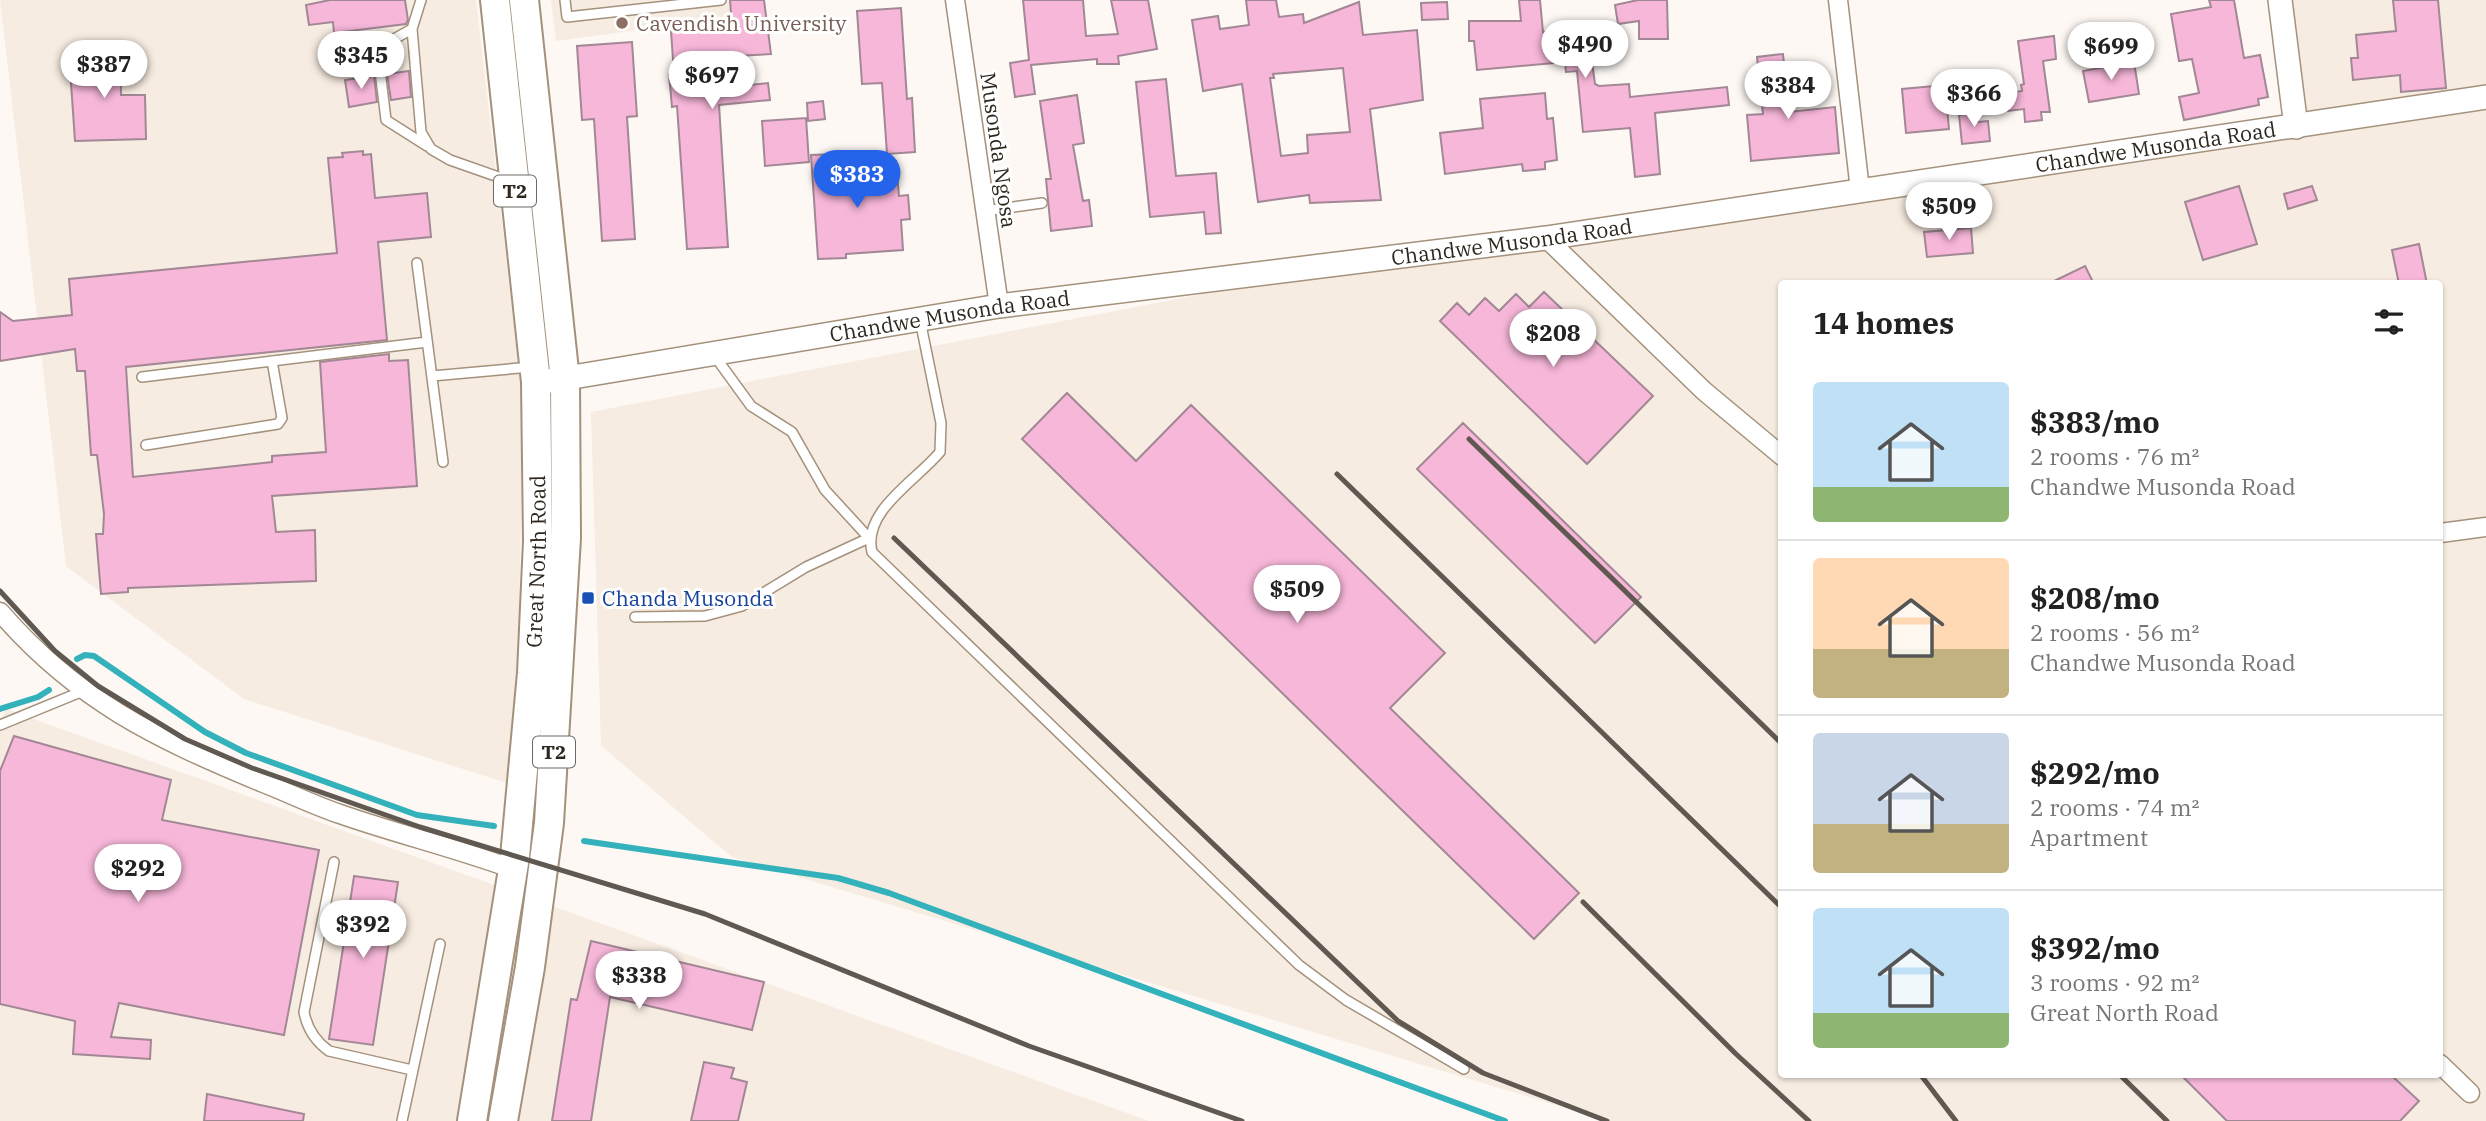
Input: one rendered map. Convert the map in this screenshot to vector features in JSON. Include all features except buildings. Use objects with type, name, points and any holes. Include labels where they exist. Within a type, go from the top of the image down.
[{"type":"main road","name":"Great North Road","points":[[472,1121],[513,869],[523,780],[538,541],[535,374],[495,0]]},
{"type":"main road","name":"Great North Road","points":[[503,1121],[530,967],[550,809],[564,609],[565,380],[524,0]]},
{"type":"street","name":"Musonda Ngosa","points":[[955,0],[999,306]]},
{"type":"street","points":[[1838,0],[1860,190]]},
{"type":"street","points":[[2280,0],[2296,127]]},
{"type":"street","name":"Chandwe Musonda Road","points":[[535,374],[565,380],[999,306],[1546,237],[2486,97]]},
{"type":"street","points":[[1546,237],[1704,391],[1778,453]]},
{"type":"street","points":[[2443,533],[2486,527]]},
{"type":"street","points":[[0,612],[34,651],[83,691],[199,757],[339,814],[457,848],[513,869]]},
{"type":"street","points":[[2443,1067],[2470,1093]]},
{"type":"lane","points":[[421,0],[412,29],[421,132],[432,149]]},
{"type":"lane","points":[[565,0],[567,18],[721,0]]},
{"type":"lane","points":[[412,29],[394,38],[378,54],[381,98],[386,120],[450,160],[515,183]]},
{"type":"lane","points":[[985,211],[1042,203]]},
{"type":"lane","points":[[417,263],[443,462]]},
{"type":"lane","points":[[635,617],[705,616],[742,606],[806,567],[869,538],[879,512],[940,452],[941,423],[919,319]]},
{"type":"lane","points":[[142,377],[427,342]]},
{"type":"lane","points":[[713,353],[751,406],[792,432],[825,490],[869,538],[872,552],[1299,965],[1346,1000],[1464,1069]]},
{"type":"lane","points":[[146,445],[278,424],[282,418],[272,361]]},
{"type":"lane","points":[[432,376],[535,374]]},
{"type":"lane","points":[[0,725],[83,691]]},
{"type":"lane","points":[[334,862],[304,1012],[306,1024],[320,1044],[329,1051],[412,1070]]},
{"type":"lane","points":[[402,1121],[440,944]]},
{"type":"shaded area","points":[[0,0],[476,0],[523,402],[516,786],[244,699],[66,566]]},
{"type":"shaded area","name":"Cavendish University","points":[[551,0],[740,0],[742,16],[556,41]]},
{"type":"shaded area","points":[[2284,0],[2486,0],[2486,1121],[1609,1121],[732,857],[601,746],[591,412],[1540,229],[2294,120]]},
{"type":"shaded area","points":[[6,709],[1149,1121],[0,1121],[0,722]]},
{"type":"waterway","points":[[77,659],[85,655],[94,656],[205,732],[246,753],[417,815],[494,826]]},
{"type":"waterway","points":[[0,709],[38,697],[49,690]]},
{"type":"waterway","points":[[584,841],[838,878],[889,893],[1505,1121]]},
{"type":"railway","points":[[1469,439],[1778,740]]},
{"type":"railway","points":[[1337,474],[1778,904]]},
{"type":"railway","points":[[894,538],[1398,1021],[1483,1073],[1607,1121]]},
{"type":"railway","points":[[0,591],[55,651],[98,686],[185,739],[252,768],[420,827],[705,914],[1029,1046],[1242,1121]]},
{"type":"railway","points":[[1583,902],[1736,1054],[1809,1121]]},
{"type":"railway","points":[[1923,1078],[1956,1121]]},
{"type":"railway","points":[[2123,1078],[2167,1121]]},
{"type":"place","name":"Cavendish University","points":[[622,23]]},
{"type":"place","name":"Chanda Musonda","points":[[588,598]]}]
